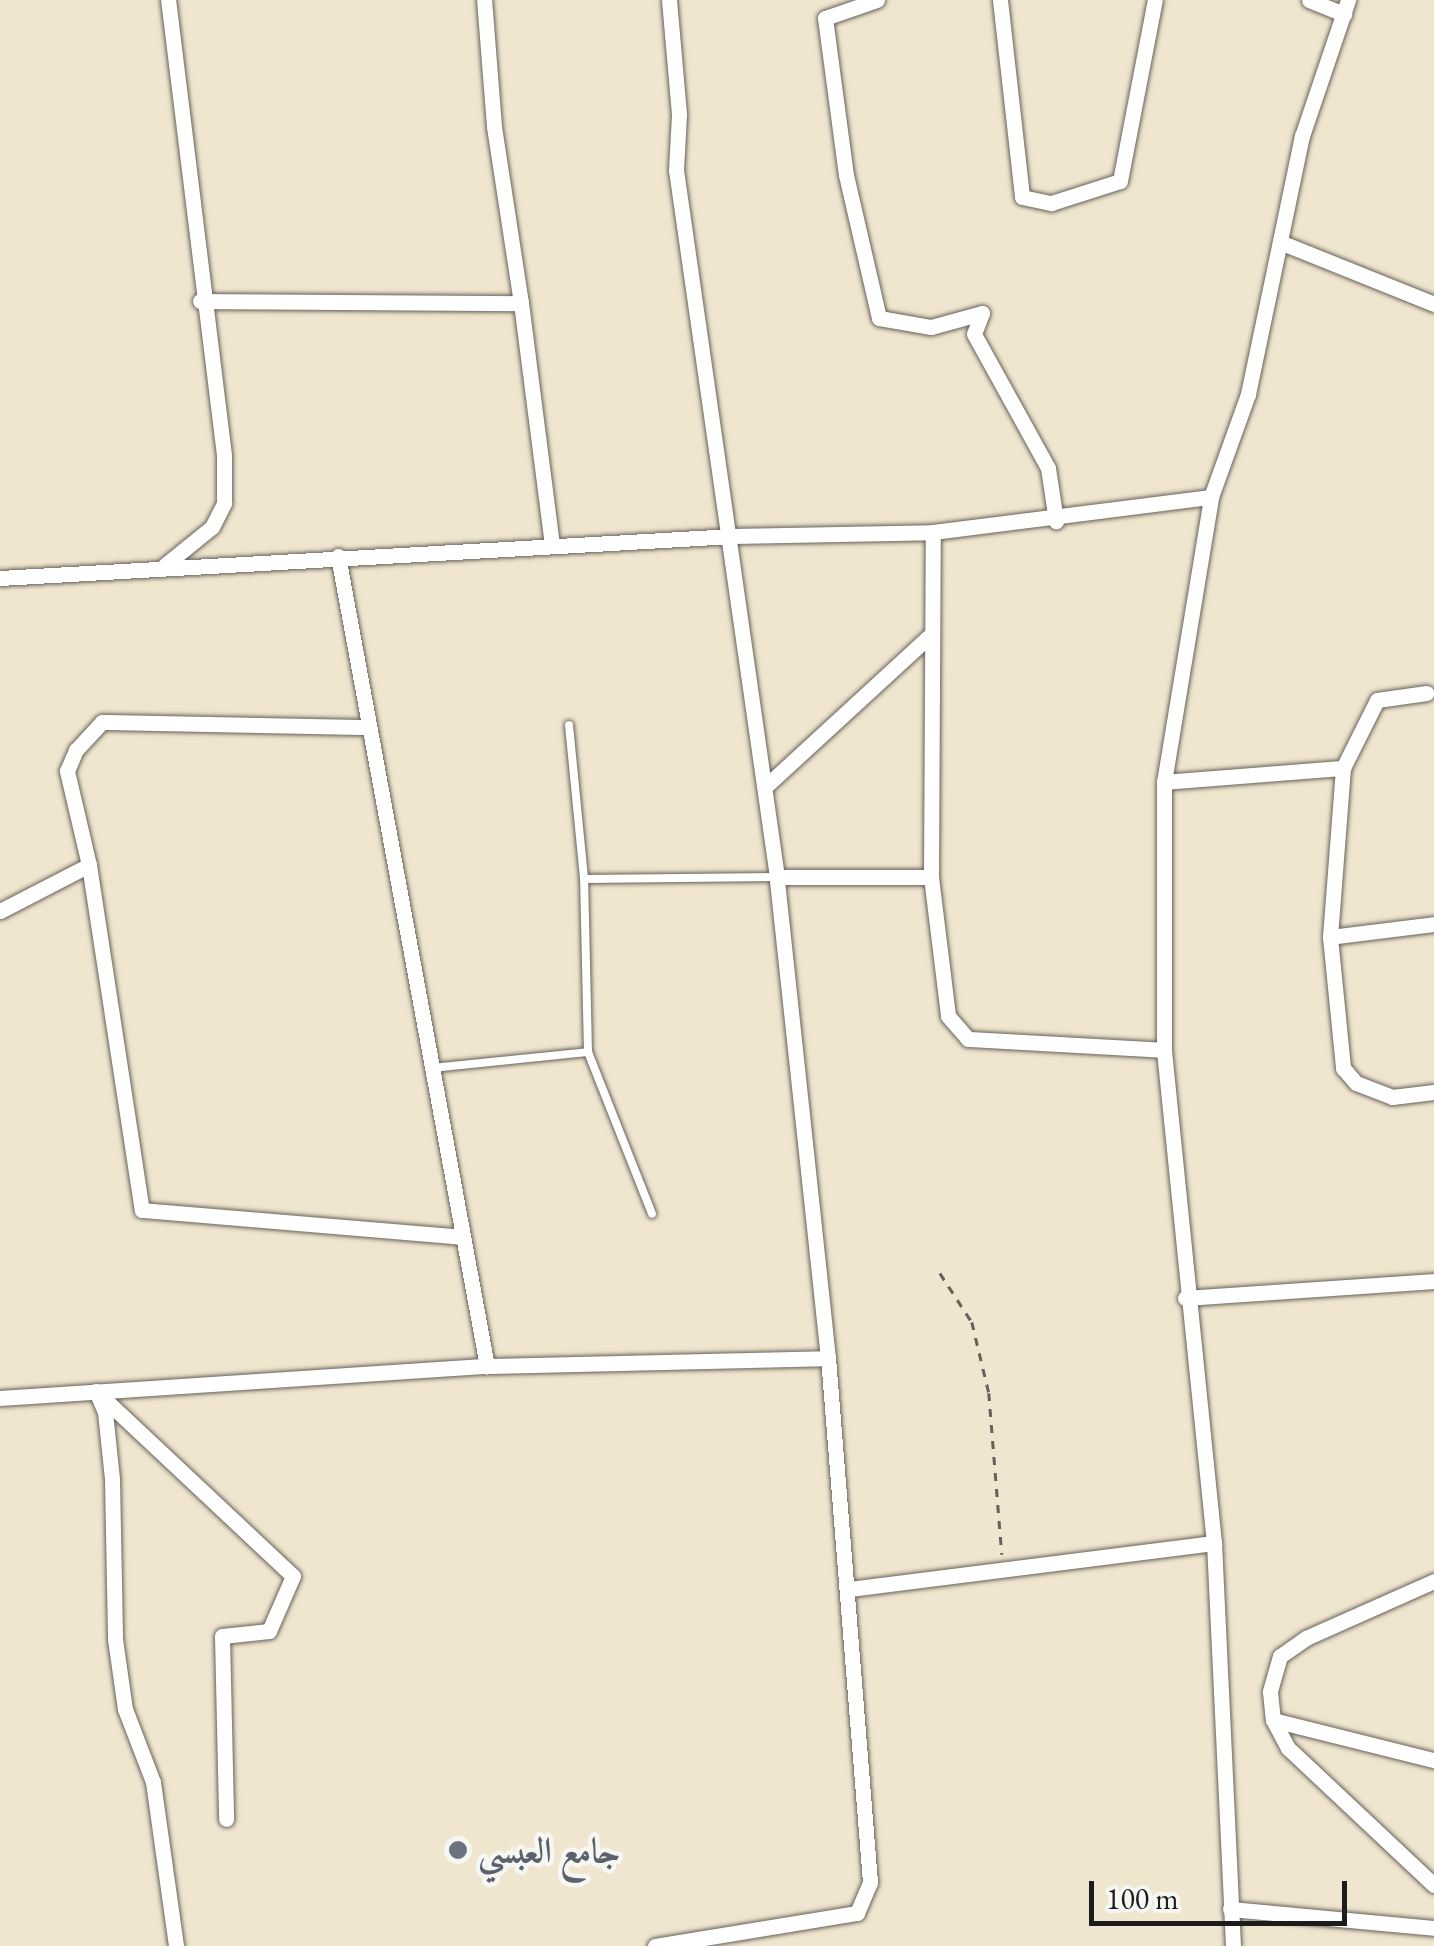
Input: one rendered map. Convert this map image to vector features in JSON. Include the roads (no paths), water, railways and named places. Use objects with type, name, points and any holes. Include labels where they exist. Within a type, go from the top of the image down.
[{"type":"street","points":[[166,565],[212,528],[224,502],[224,455],[200,301],[168,0]]},
{"type":"street","points":[[484,0],[494,126],[552,545]]},
{"type":"street","points":[[655,1946],[704,1942],[857,1913],[870,1882],[850,1589],[777,877],[732,536],[676,170],[679,114],[669,0]]},
{"type":"street","points":[[877,0],[826,18],[846,175],[879,318],[931,327],[982,313],[974,334],[1048,468],[1056,521]]},
{"type":"street","points":[[1000,0],[1022,197],[1051,204],[1120,181],[1155,0]]},
{"type":"street","points":[[1232,1946],[1214,1543],[1185,1298],[1164,1050],[1164,782],[1211,496],[1248,394],[1302,136],[1346,7],[1309,0]]},
{"type":"street","points":[[1280,242],[1434,304]]},
{"type":"street","points":[[200,301],[521,303]]},
{"type":"street","points":[[0,578],[166,565],[732,536],[932,532],[1056,521],[1211,496]]},
{"type":"street","points":[[932,532],[928,636],[931,877],[948,1016],[968,1039],[1164,1050]]},
{"type":"street","points":[[338,556],[366,727],[487,1366]]},
{"type":"street","points":[[765,788],[928,636]]},
{"type":"street","points":[[1427,694],[1377,700],[1343,768],[1330,937],[1343,1068],[1356,1084],[1392,1097],[1434,1092]]},
{"type":"street","points":[[366,727],[102,722],[76,750],[68,771],[89,865],[142,1210],[463,1238]]},
{"type":"street","points":[[1164,782],[1343,768]]},
{"type":"street","points":[[0,911],[89,865]]},
{"type":"street","points":[[777,877],[931,877]]},
{"type":"street","points":[[1330,937],[1434,924]]},
{"type":"street","points":[[1185,1298],[1434,1281]]},
{"type":"street","points":[[0,1398],[487,1366],[828,1358]]},
{"type":"street","points":[[96,1392],[292,1576],[268,1631],[222,1636],[226,1819]]},
{"type":"street","points":[[96,1392],[112,1479],[117,1656],[134,1745],[153,1782],[176,1946]]},
{"type":"street","points":[[850,1589],[1214,1543]]},
{"type":"street","points":[[1434,1581],[1384,1598],[1280,1656],[1270,1692],[1273,1720],[1288,1748],[1434,1885]]},
{"type":"street","points":[[1273,1720],[1434,1760]]},
{"type":"street","points":[[1230,1909],[1434,1928]]},
{"type":"lane","points":[[569,725],[584,879],[588,1052],[652,1214]]},
{"type":"lane","points":[[584,879],[777,877]]},
{"type":"lane","points":[[431,1068],[588,1052]]},
{"type":"place","name":"جامع العبسي","points":[[458,1850]]}]
